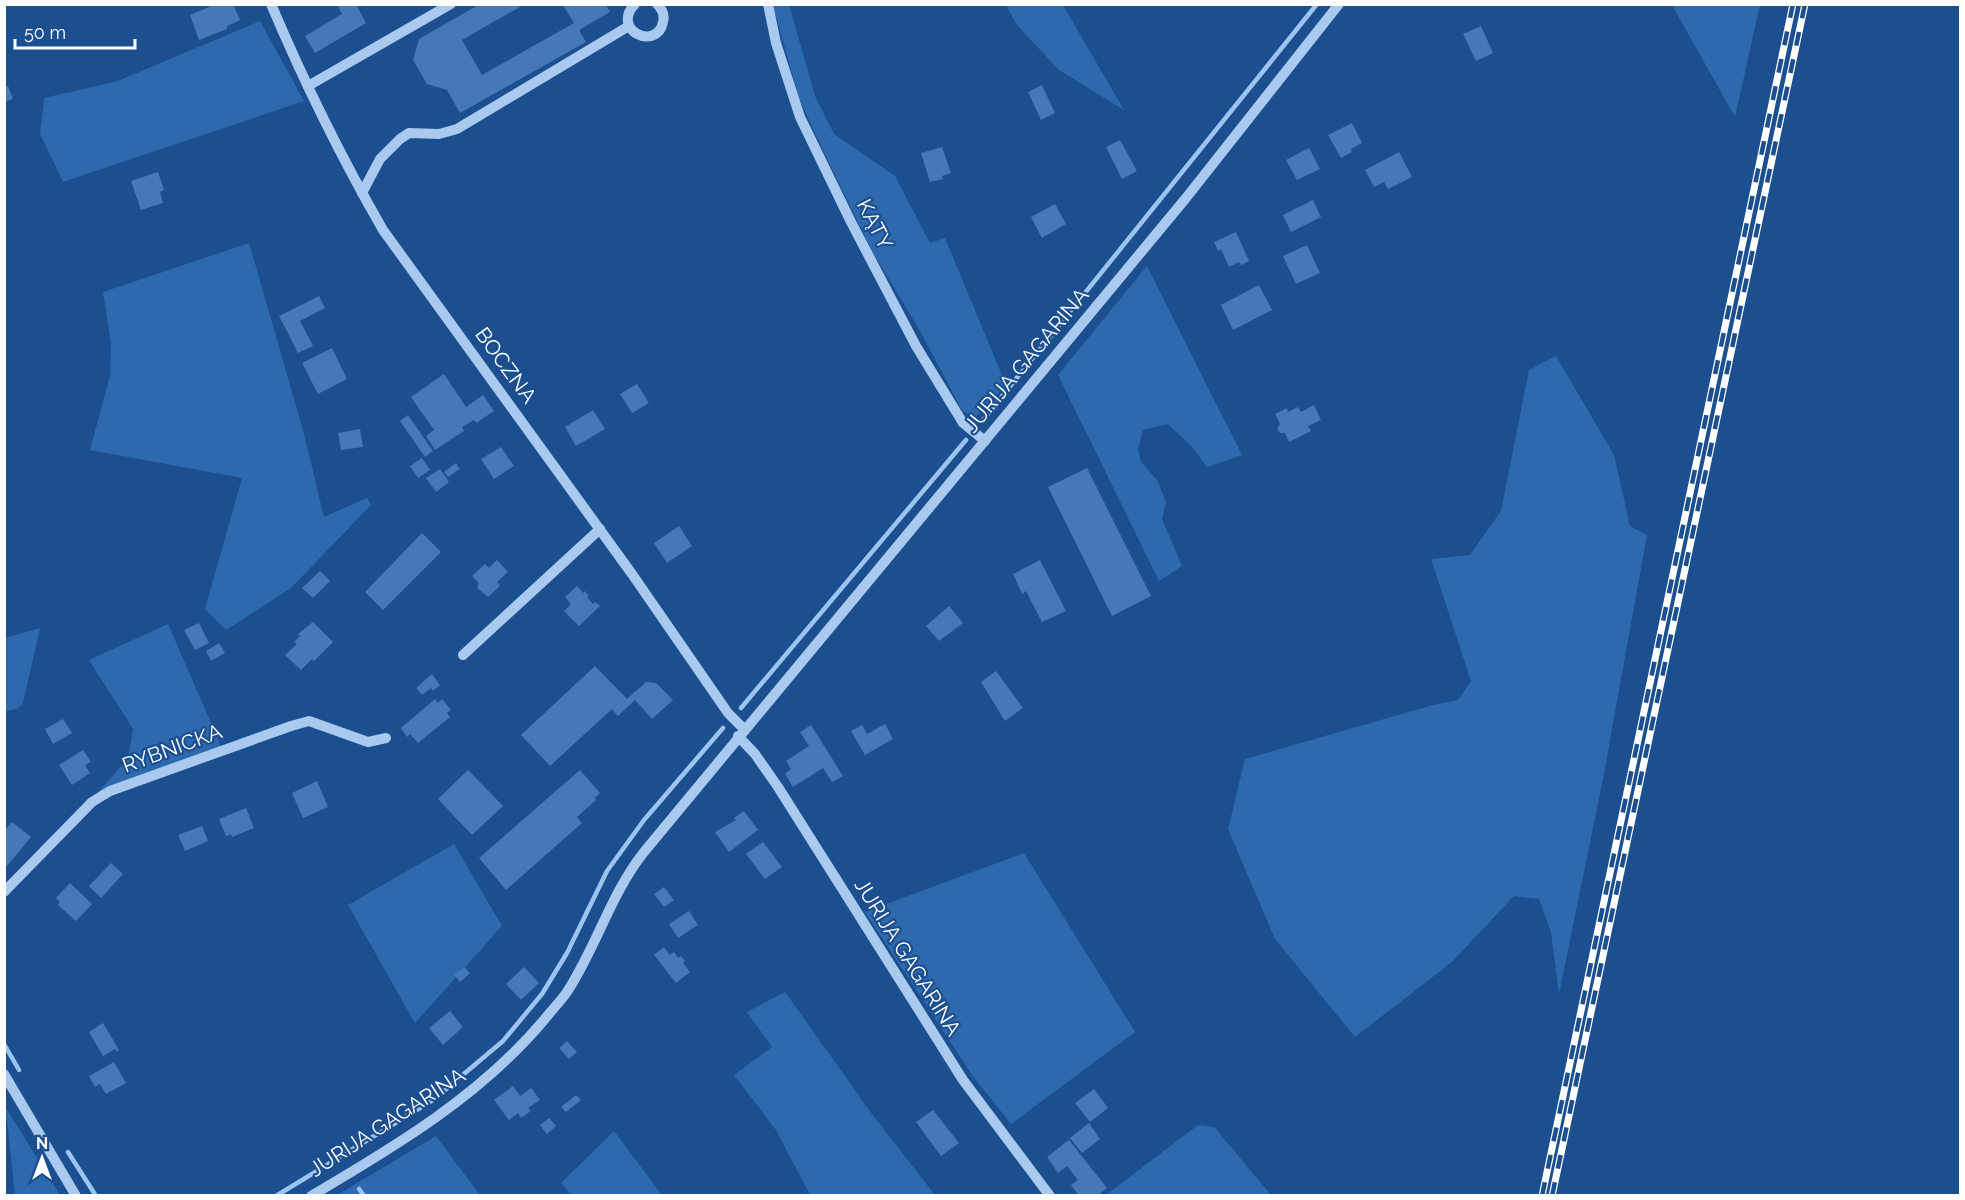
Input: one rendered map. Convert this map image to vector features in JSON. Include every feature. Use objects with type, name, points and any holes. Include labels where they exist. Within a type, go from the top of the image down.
[{"type":"street","name":"BOCZNA","points":[[271,4],[308,86],[362,193],[389,238],[600,529],[741,733]]},
{"type":"street","points":[[308,86],[451,4]]},
{"type":"street","points":[[635,4],[628,15],[629,26],[643,36],[659,31],[664,20],[661,8],[657,4]]},
{"type":"street","name":"KĄTY","points":[[768,4],[776,43],[800,117],[851,222],[916,346],[963,423],[985,441]]},
{"type":"street","name":"JURIJA GAGARINA","points":[[311,1196],[431,1121],[484,1082],[516,1052],[566,993],[590,951],[628,872],[1186,198],[1339,4]]},
{"type":"street","points":[[362,193],[380,159],[409,133],[440,134],[458,129],[629,26]]},
{"type":"street","points":[[463,655],[600,529]]},
{"type":"street","name":"RYBNICKA","points":[[4,892],[92,802],[110,791],[309,721],[368,742],[386,738]]},
{"type":"street","name":"JURIJA GAGARINA","points":[[741,733],[778,787],[963,1080],[1050,1196]]},
{"type":"street","points":[[4,1074],[76,1196]]},
{"type":"shaded area","points":[[773,5],[789,5],[815,96],[834,134],[895,176],[930,243],[945,238],[1006,385],[976,417],[963,412],[920,331],[872,251],[799,98]]},
{"type":"shaded area","points":[[1006,5],[1063,5],[1124,110],[1059,70],[1017,25]]},
{"type":"shaded area","points":[[1672,5],[1760,5],[1735,117]]},
{"type":"shaded area","points":[[260,21],[304,101],[63,182],[40,134],[44,98],[118,81]]},
{"type":"shaded area","points":[[249,243],[303,430],[324,517],[367,498],[371,505],[291,588],[226,630],[205,609],[242,478],[90,450],[110,376],[111,344],[103,292]]},
{"type":"shaded area","points":[[1147,266],[1242,455],[1207,467],[1192,447],[1168,424],[1143,430],[1138,450],[1141,462],[1157,480],[1166,502],[1162,519],[1182,566],[1159,581],[1058,375]]},
{"type":"shaded area","points":[[1556,356],[1614,455],[1630,526],[1647,535],[1603,779],[1559,994],[1551,932],[1539,899],[1514,896],[1452,962],[1355,1037],[1275,939],[1228,829],[1245,759],[1433,705],[1458,700],[1471,681],[1431,559],[1470,555],[1501,511],[1529,370]]},
{"type":"shaded area","points":[[168,624],[221,746],[97,793],[128,759],[133,729],[89,660]]},
{"type":"shaded area","points":[[40,628],[23,703],[17,709],[5,711],[5,638]]},
{"type":"shaded area","points":[[454,844],[502,926],[415,1023],[348,905]]},
{"type":"shaded area","points":[[1024,853],[1135,1032],[1011,1124],[972,1075],[865,912]]},
{"type":"shaded area","points":[[785,992],[872,1114],[935,1195],[810,1195],[776,1130],[734,1075],[772,1047],[747,1012]]},
{"type":"shaded area","points":[[6,1108],[60,1195],[15,1195]]},
{"type":"shaded area","points":[[1198,1125],[1214,1127],[1271,1195],[1106,1195]]},
{"type":"shaded area","points":[[614,1131],[662,1195],[571,1195],[561,1183]]},
{"type":"shaded area","points":[[436,1136],[480,1195],[337,1195]]},
{"type":"building","points":[[216,4],[233,4],[240,20],[227,26],[227,29],[199,40],[190,15]]},
{"type":"building","points":[[337,4],[356,4],[366,23],[315,53],[305,36],[342,14]]},
{"type":"building","points":[[480,4],[525,4],[462,40],[482,75],[574,23],[563,5],[606,5],[610,12],[579,30],[586,42],[460,113],[447,90],[427,84],[413,60],[419,39]]},
{"type":"building","points":[[1481,26],[1493,53],[1476,61],[1463,34]]},
{"type":"building","points":[[1042,85],[1055,113],[1041,120],[1028,92]]},
{"type":"building","points":[[8,86],[13,99],[4,102],[4,87]]},
{"type":"building","points":[[1352,123],[1362,143],[1341,158],[1328,135]]},
{"type":"building","points":[[1120,140],[1137,171],[1122,179],[1106,147]]},
{"type":"building","points":[[942,147],[951,173],[942,176],[943,179],[930,182],[921,153]]},
{"type":"building","points":[[1309,148],[1320,169],[1297,180],[1286,160]]},
{"type":"building","points":[[1399,152],[1412,177],[1388,189],[1384,182],[1374,187],[1365,170]]},
{"type":"building","points":[[158,172],[164,190],[160,192],[163,203],[141,210],[131,181]]},
{"type":"building","points":[[1313,200],[1321,217],[1291,232],[1283,215]]},
{"type":"building","points":[[1055,204],[1066,224],[1042,238],[1031,217]]},
{"type":"building","points":[[1236,232],[1249,261],[1241,265],[1239,262],[1229,267],[1221,249],[1218,251],[1214,242]]},
{"type":"building","points":[[1307,245],[1320,273],[1296,284],[1283,256]]},
{"type":"building","points":[[1259,285],[1272,310],[1233,330],[1221,305]]},
{"type":"building","points":[[319,296],[325,308],[300,321],[313,346],[298,353],[279,316]]},
{"type":"building","points":[[332,348],[347,379],[318,394],[302,363]]},
{"type":"building","points":[[444,374],[466,407],[483,395],[494,411],[476,423],[474,420],[462,427],[464,431],[435,450],[426,436],[434,430],[411,397]]},
{"type":"building","points":[[637,384],[649,403],[632,413],[620,394]]},
{"type":"building","points":[[1314,405],[1321,420],[1308,426],[1311,431],[1289,442],[1285,433],[1280,433],[1277,428],[1280,424],[1275,414],[1287,408],[1288,412],[1298,407],[1301,412]]},
{"type":"building","points":[[593,410],[605,429],[576,446],[565,427]]},
{"type":"building","points":[[408,415],[433,451],[425,457],[400,421]]},
{"type":"building","points":[[360,429],[363,447],[341,450],[338,433]]},
{"type":"building","points":[[501,447],[514,466],[494,479],[481,459]]},
{"type":"building","points":[[422,458],[430,470],[418,478],[410,466]]},
{"type":"building","points":[[456,463],[460,469],[448,477],[444,472]]},
{"type":"building","points":[[1087,468],[1151,596],[1112,616],[1048,487]]},
{"type":"building","points":[[440,469],[449,482],[436,492],[426,478]]},
{"type":"building","points":[[679,526],[692,546],[667,563],[654,543]]},
{"type":"building","points":[[422,533],[441,552],[383,610],[365,592]]},
{"type":"building","points":[[497,560],[508,572],[497,582],[500,586],[488,597],[477,588],[479,583],[472,576],[485,564],[489,568]]},
{"type":"building","points":[[1040,560],[1066,611],[1042,622],[1026,591],[1022,594],[1013,574]]},
{"type":"building","points":[[320,571],[330,581],[313,598],[302,588]]},
{"type":"building","points":[[577,586],[583,593],[585,591],[593,604],[595,602],[600,606],[579,626],[564,611],[571,604],[565,597]]},
{"type":"building","points":[[949,606],[963,623],[939,641],[926,626]]},
{"type":"building","points":[[313,622],[333,642],[301,670],[285,655],[297,644],[294,642],[300,636],[298,634]]},
{"type":"building","points":[[199,623],[209,643],[195,650],[184,630]]},
{"type":"building","points":[[219,643],[225,653],[211,661],[206,651]]},
{"type":"building","points":[[595,666],[627,699],[646,682],[656,683],[673,700],[652,719],[635,700],[618,716],[612,709],[550,766],[521,735]]},
{"type":"building","points":[[996,671],[1023,708],[1005,721],[981,682]]},
{"type":"building","points":[[432,674],[440,685],[433,691],[431,688],[422,695],[416,688]]},
{"type":"building","points":[[435,699],[438,703],[442,699],[451,710],[447,713],[450,717],[418,743],[410,734],[407,737],[401,728]]},
{"type":"building","points":[[63,719],[72,733],[53,744],[45,729]]},
{"type":"building","points":[[885,724],[893,739],[865,755],[851,731],[862,725],[867,734]]},
{"type":"building","points":[[811,725],[843,776],[832,782],[823,768],[793,787],[785,774],[791,769],[786,761],[809,746],[800,732]]},
{"type":"building","points":[[83,750],[91,762],[85,765],[90,773],[72,785],[59,765]]},
{"type":"building","points":[[468,770],[503,806],[472,835],[438,799]]},
{"type":"building","points":[[580,770],[600,793],[595,798],[596,800],[577,817],[582,823],[506,890],[479,858]]},
{"type":"building","points":[[317,781],[328,807],[303,818],[292,793]]},
{"type":"building","points":[[246,808],[254,828],[232,837],[231,834],[226,836],[219,819]]},
{"type":"building","points":[[744,811],[758,830],[729,852],[715,832],[736,820],[734,818]]},
{"type":"building","points":[[12,822],[31,837],[7,866],[4,864],[4,831]]},
{"type":"building","points":[[202,826],[208,841],[185,851],[178,835]]},
{"type":"building","points":[[763,842],[782,867],[765,879],[746,854]]},
{"type":"building","points":[[111,863],[123,874],[101,898],[89,886]]},
{"type":"building","points":[[70,883],[92,904],[76,921],[58,905],[60,902],[56,898]]},
{"type":"building","points":[[664,887],[674,900],[664,907],[654,894]]},
{"type":"building","points":[[689,911],[698,925],[678,938],[669,924]]},
{"type":"building","points":[[664,947],[670,955],[674,952],[678,958],[681,956],[690,972],[676,983],[654,955]]},
{"type":"building","points":[[464,967],[470,973],[460,982],[454,975]]},
{"type":"building","points":[[524,967],[539,983],[521,1000],[506,984]]},
{"type":"building","points":[[450,1011],[463,1027],[443,1045],[429,1028]]},
{"type":"building","points":[[103,1023],[119,1050],[117,1052],[115,1049],[103,1056],[89,1032]]},
{"type":"building","points":[[567,1041],[577,1052],[569,1059],[559,1048]]},
{"type":"building","points":[[114,1062],[126,1083],[106,1094],[100,1084],[95,1087],[89,1076]]},
{"type":"building","points":[[513,1086],[520,1096],[531,1088],[540,1100],[528,1108],[531,1111],[521,1118],[518,1113],[509,1120],[494,1100]]},
{"type":"building","points":[[1094,1089],[1108,1108],[1090,1122],[1075,1103]]},
{"type":"building","points":[[576,1095],[581,1100],[566,1112],[561,1107]]},
{"type":"building","points":[[933,1110],[959,1143],[941,1156],[916,1122]]},
{"type":"building","points":[[549,1118],[556,1126],[547,1134],[540,1125]]},
{"type":"building","points":[[1089,1123],[1100,1139],[1082,1153],[1070,1138]]},
{"type":"building","points":[[1069,1140],[1107,1188],[1097,1196],[1079,1196],[1071,1185],[1078,1180],[1067,1166],[1058,1173],[1047,1157]]},
{"type":"waterway","points":[[983,420],[1317,4]]},
{"type":"waterway","points":[[741,708],[966,440]]},
{"type":"waterway","points":[[276,1196],[433,1100],[503,1041],[542,994],[567,953],[607,871],[644,820],[723,728]]},
{"type":"waterway","points":[[4,1044],[19,1070]]},
{"type":"waterway","points":[[68,1152],[96,1196]]},
{"type":"waterway","points":[[359,1189],[364,1196]]},
{"type":"railway","points":[[1542,1196],[1793,4]]},
{"type":"railway","points":[[1552,1196],[1805,4]]}]
